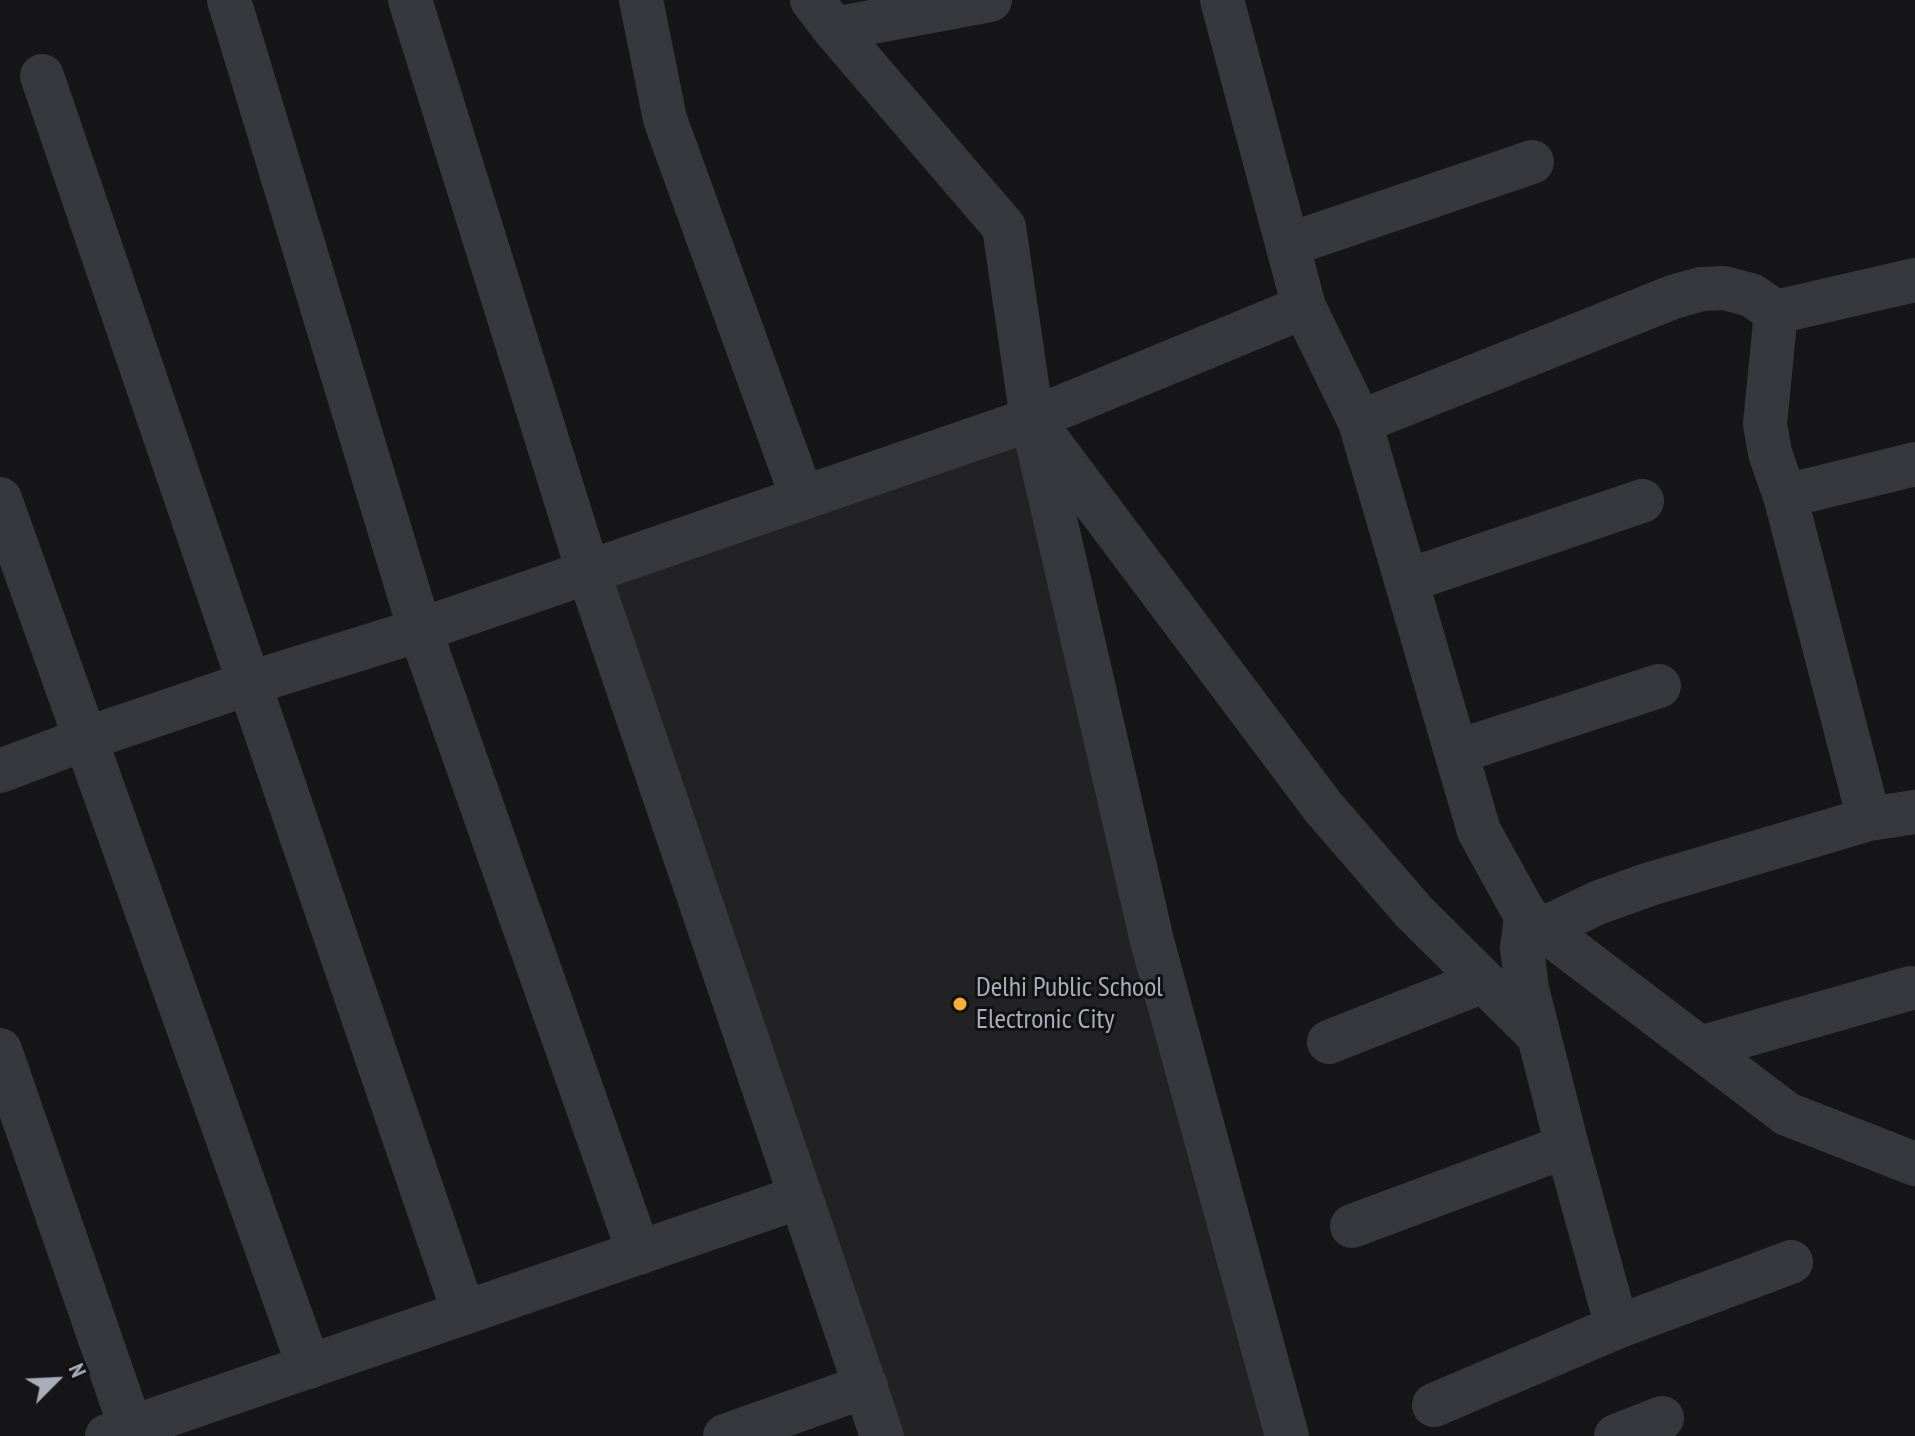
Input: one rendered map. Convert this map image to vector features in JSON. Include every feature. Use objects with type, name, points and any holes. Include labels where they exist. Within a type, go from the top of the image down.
[{"type":"street","points":[[229,0],[420,630],[639,1253]]},
{"type":"street","points":[[410,0],[588,571],[882,1436]]},
{"type":"street","points":[[641,0],[665,119],[802,497]]},
{"type":"street","points":[[823,15],[990,0]]},
{"type":"street","points":[[1222,0],[1304,307],[1360,422],[1479,831],[1534,922],[1787,1114],[1915,1164]]},
{"type":"street","points":[[823,15],[1004,227],[1032,419],[1152,941],[1287,1436]]},
{"type":"street","points":[[42,76],[464,1313]]},
{"type":"street","points":[[1288,245],[1532,162]]},
{"type":"street","points":[[1360,422],[1673,297],[1701,289],[1724,288],[1751,295],[1776,312],[1915,280]]},
{"type":"street","points":[[0,771],[85,739],[420,630],[1032,419],[1304,307]]},
{"type":"street","points":[[1776,312],[1765,424],[1770,453],[1785,496],[1869,819]]},
{"type":"street","points":[[1032,419],[1323,807],[1414,912],[1539,1036]]},
{"type":"street","points":[[1785,496],[1915,464]]},
{"type":"street","points":[[0,499],[309,1367]]},
{"type":"street","points":[[1406,581],[1642,501]]},
{"type":"street","points":[[1456,752],[1659,686]]},
{"type":"street","points":[[1617,1327],[1527,989],[1522,948],[1534,922],[1869,819],[1915,812]]},
{"type":"street","points":[[1329,1042],[1483,981]]},
{"type":"street","points":[[1700,1048],[1911,988]]},
{"type":"street","points":[[0,1050],[119,1432],[800,1197]]},
{"type":"street","points":[[1352,1226],[1567,1146]]},
{"type":"street","points":[[1434,1405],[1617,1327],[1791,1262]]},
{"type":"street","points":[[725,1436],[866,1386]]},
{"type":"street","points":[[1616,1436],[1662,1418]]},
{"type":"shaded area","name":"Delhi Public School Electronic City","points":[[1032,419],[1296,1436],[883,1436],[588,571]]},
{"type":"place","name":"Delhi Public School Electronic City","points":[[960,1004]]}]
